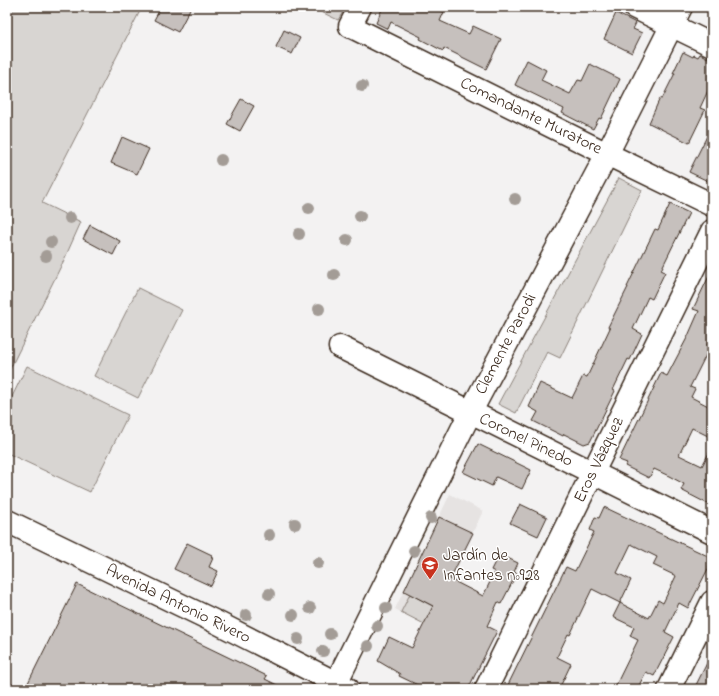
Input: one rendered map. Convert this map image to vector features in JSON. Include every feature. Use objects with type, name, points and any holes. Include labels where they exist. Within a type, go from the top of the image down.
[{"type":"street","name":"Comandante Muratore","points":[[360,7],[350,26],[607,154],[712,204]]},
{"type":"street","points":[[634,7],[676,16],[712,45]]},
{"type":"street","name":"Clemente Parodi","points":[[342,686],[470,413],[607,154],[676,16]]},
{"type":"street","name":"Eros Vázquez","points":[[486,689],[712,231]]},
{"type":"street","name":"Coronel Pinedo","points":[[340,347],[470,413],[712,532]]},
{"type":"street","name":"Avenida Antonio Rivero","points":[[7,521],[218,623],[342,686]]},
{"type":"street","points":[[669,689],[712,602]]},
{"type":"shaded area","points":[[7,7],[142,7],[42,203],[81,222],[64,260],[7,375]]},
{"type":"shaded area","points":[[311,7],[346,7],[338,20]]},
{"type":"shaded area","points":[[619,178],[642,190],[560,358],[547,352],[516,413],[498,404]]},
{"type":"shaded area","points":[[138,288],[182,310],[138,398],[94,376]]},
{"type":"shaded area","points":[[27,366],[128,415],[90,492],[7,453],[7,407]]},
{"type":"shaded area","name":"Jardín de Infantes nº928","points":[[450,494],[483,511],[428,626],[395,609]]},
{"type":"shaded area","points":[[410,594],[436,608],[428,626],[401,612]]},
{"type":"building","points":[[161,7],[191,7],[178,32],[154,20]]},
{"type":"building","points":[[383,7],[433,7],[444,12],[440,21],[469,34],[473,26],[501,39],[486,69],[444,48],[443,51],[420,39],[421,37],[391,22],[388,29],[376,23]]},
{"type":"building","points":[[616,13],[636,23],[633,29],[642,33],[632,53],[604,39]]},
{"type":"building","points":[[284,30],[300,38],[292,54],[276,47]]},
{"type":"building","points":[[683,52],[693,57],[694,55],[698,57],[700,54],[712,60],[712,82],[700,108],[705,110],[689,143],[649,123],[660,98],[662,99],[675,73],[673,73]]},
{"type":"building","points":[[527,60],[546,70],[541,80],[570,94],[578,80],[582,81],[590,64],[620,79],[601,119],[599,118],[593,129],[562,113],[564,109],[515,85]]},
{"type":"building","points":[[241,99],[254,106],[240,131],[227,124]]},
{"type":"building","points":[[712,126],[712,183],[689,172]]},
{"type":"building","points":[[122,137],[149,149],[137,174],[111,163]]},
{"type":"building","points":[[670,204],[689,213],[661,270],[665,272],[652,299],[648,297],[633,329],[642,334],[630,360],[628,359],[613,390],[615,391],[590,442],[584,444],[564,434],[563,436],[533,421],[538,412],[529,407],[540,383],[572,398],[583,376],[587,377],[627,287],[655,229],[658,230]]},
{"type":"building","points":[[90,225],[120,241],[113,255],[83,239]]},
{"type":"building","points":[[712,270],[712,336],[707,345],[710,347],[690,387],[695,389],[691,397],[712,408],[712,438],[692,428],[679,455],[702,466],[712,447],[712,506],[681,490],[684,484],[669,476],[654,469],[649,478],[625,466],[627,463],[619,460],[661,373],[667,376],[688,336],[699,311],[693,309]]},
{"type":"building","points":[[478,444],[531,470],[522,489],[496,477],[492,486],[463,472]]},
{"type":"building","points":[[520,504],[547,517],[538,536],[510,523]]},
{"type":"building","points":[[604,507],[712,558],[712,561],[688,608],[679,603],[665,632],[674,637],[654,676],[646,672],[637,689],[614,689],[638,640],[630,636],[634,627],[613,617],[620,603],[592,589],[570,635],[568,634],[557,657],[571,664],[559,689],[506,689],[566,567],[575,571],[594,532],[590,530],[595,517],[599,518]],"holes":[[[631,544],[657,557],[653,565],[676,576],[663,603],[658,600],[649,618],[620,603],[631,580],[617,573]]]},
{"type":"building","points":[[439,517],[473,533],[450,579],[483,596],[495,572],[491,570],[499,554],[518,563],[514,572],[517,573],[501,604],[498,602],[487,626],[497,631],[468,689],[426,689],[399,676],[400,674],[378,661],[389,637],[412,648],[433,606],[404,591]]},
{"type":"building","points":[[187,543],[212,555],[211,558],[213,558],[209,567],[218,571],[211,586],[174,569]]},
{"type":"building","points":[[77,584],[267,676],[265,679],[285,689],[25,689]]},
{"type":"building","points":[[712,653],[712,689],[694,689]]},
{"type":"place","name":"Jardín de Infantes nº928","points":[[430,580]]}]
